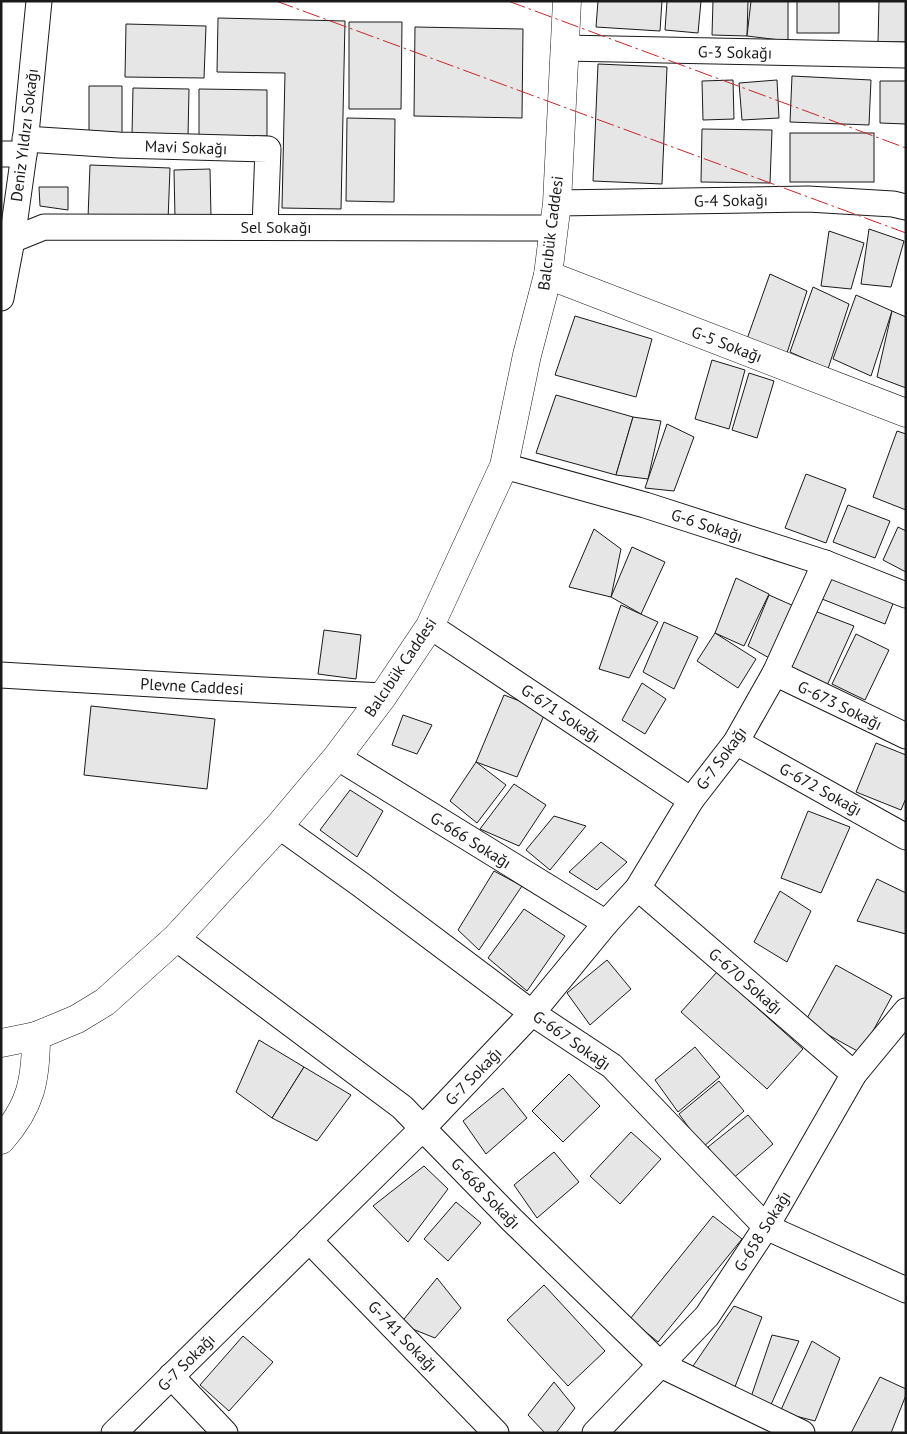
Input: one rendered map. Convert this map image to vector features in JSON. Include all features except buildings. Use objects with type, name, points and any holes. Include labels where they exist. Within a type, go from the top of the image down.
[{"type":"main road","name":"Balcıbük Caddesi","points":[[1,1043],[36,1036],[77,1019],[105,1002],[176,938],[279,826],[337,757],[384,696],[430,626],[504,466],[527,355],[548,275],[555,215],[567,1]]},
{"type":"main road","name":"G-5 Sokağı","points":[[548,275],[906,413]]},
{"type":"main road","points":[[1,1140],[22,1112],[32,1088],[36,1062],[36,1036]]},
{"type":"street","name":"Deniz Yıldızı Sokağı","points":[[1,298],[17,149],[39,1]]},
{"type":"street","name":"G-3 Sokağı","points":[[564,48],[906,55]]},
{"type":"street","name":"Mavi Sokağı","points":[[17,149],[119,145],[268,149],[265,227]]},
{"type":"street","name":"G-4 Sokağı","points":[[555,215],[808,199],[893,204],[906,207]]},
{"type":"street","name":"Sel Sokağı","points":[[6,240],[44,228],[265,227],[555,215]]},
{"type":"street","name":"G-6 Sokağı","points":[[504,466],[645,504],[825,563],[906,595]]},
{"type":"street","name":"G-7 Sokağı","points":[[114,1433],[423,1128],[532,1013],[606,923],[638,888],[691,800],[736,742],[775,673],[825,563]]},
{"type":"street","name":"G-671 Sokağı","points":[[430,626],[691,800]]},
{"type":"street","name":"G-673 Sokağı","points":[[775,673],[906,736]]},
{"type":"street","name":"Plevne Caddesi","points":[[1,674],[384,696]]},
{"type":"street","name":"G-672 Sokağı","points":[[736,742],[906,837]]},
{"type":"street","name":"G-666 Sokağı","points":[[337,757],[606,923]]},
{"type":"street","name":"G-667 Sokağı","points":[[279,826],[360,884],[532,1013],[612,1066],[766,1227],[906,1290]]},
{"type":"street","name":"G-670 Sokağı","points":[[638,888],[854,1074]]},
{"type":"street","name":"G-668 Sokağı","points":[[176,938],[402,1107],[512,1220],[661,1365],[802,1433]]},
{"type":"street","name":"G-658 Sokağı","points":[[595,1433],[707,1316],[766,1227],[854,1074],[906,1011]]},
{"type":"street","name":"G-741 Sokağı","points":[[309,1240],[496,1433]]},
{"type":"street","points":[[172,1376],[225,1433]]},
{"type":"power","points":[[276,1],[906,233]]},
{"type":"power","points":[[508,1],[906,148]]}]
